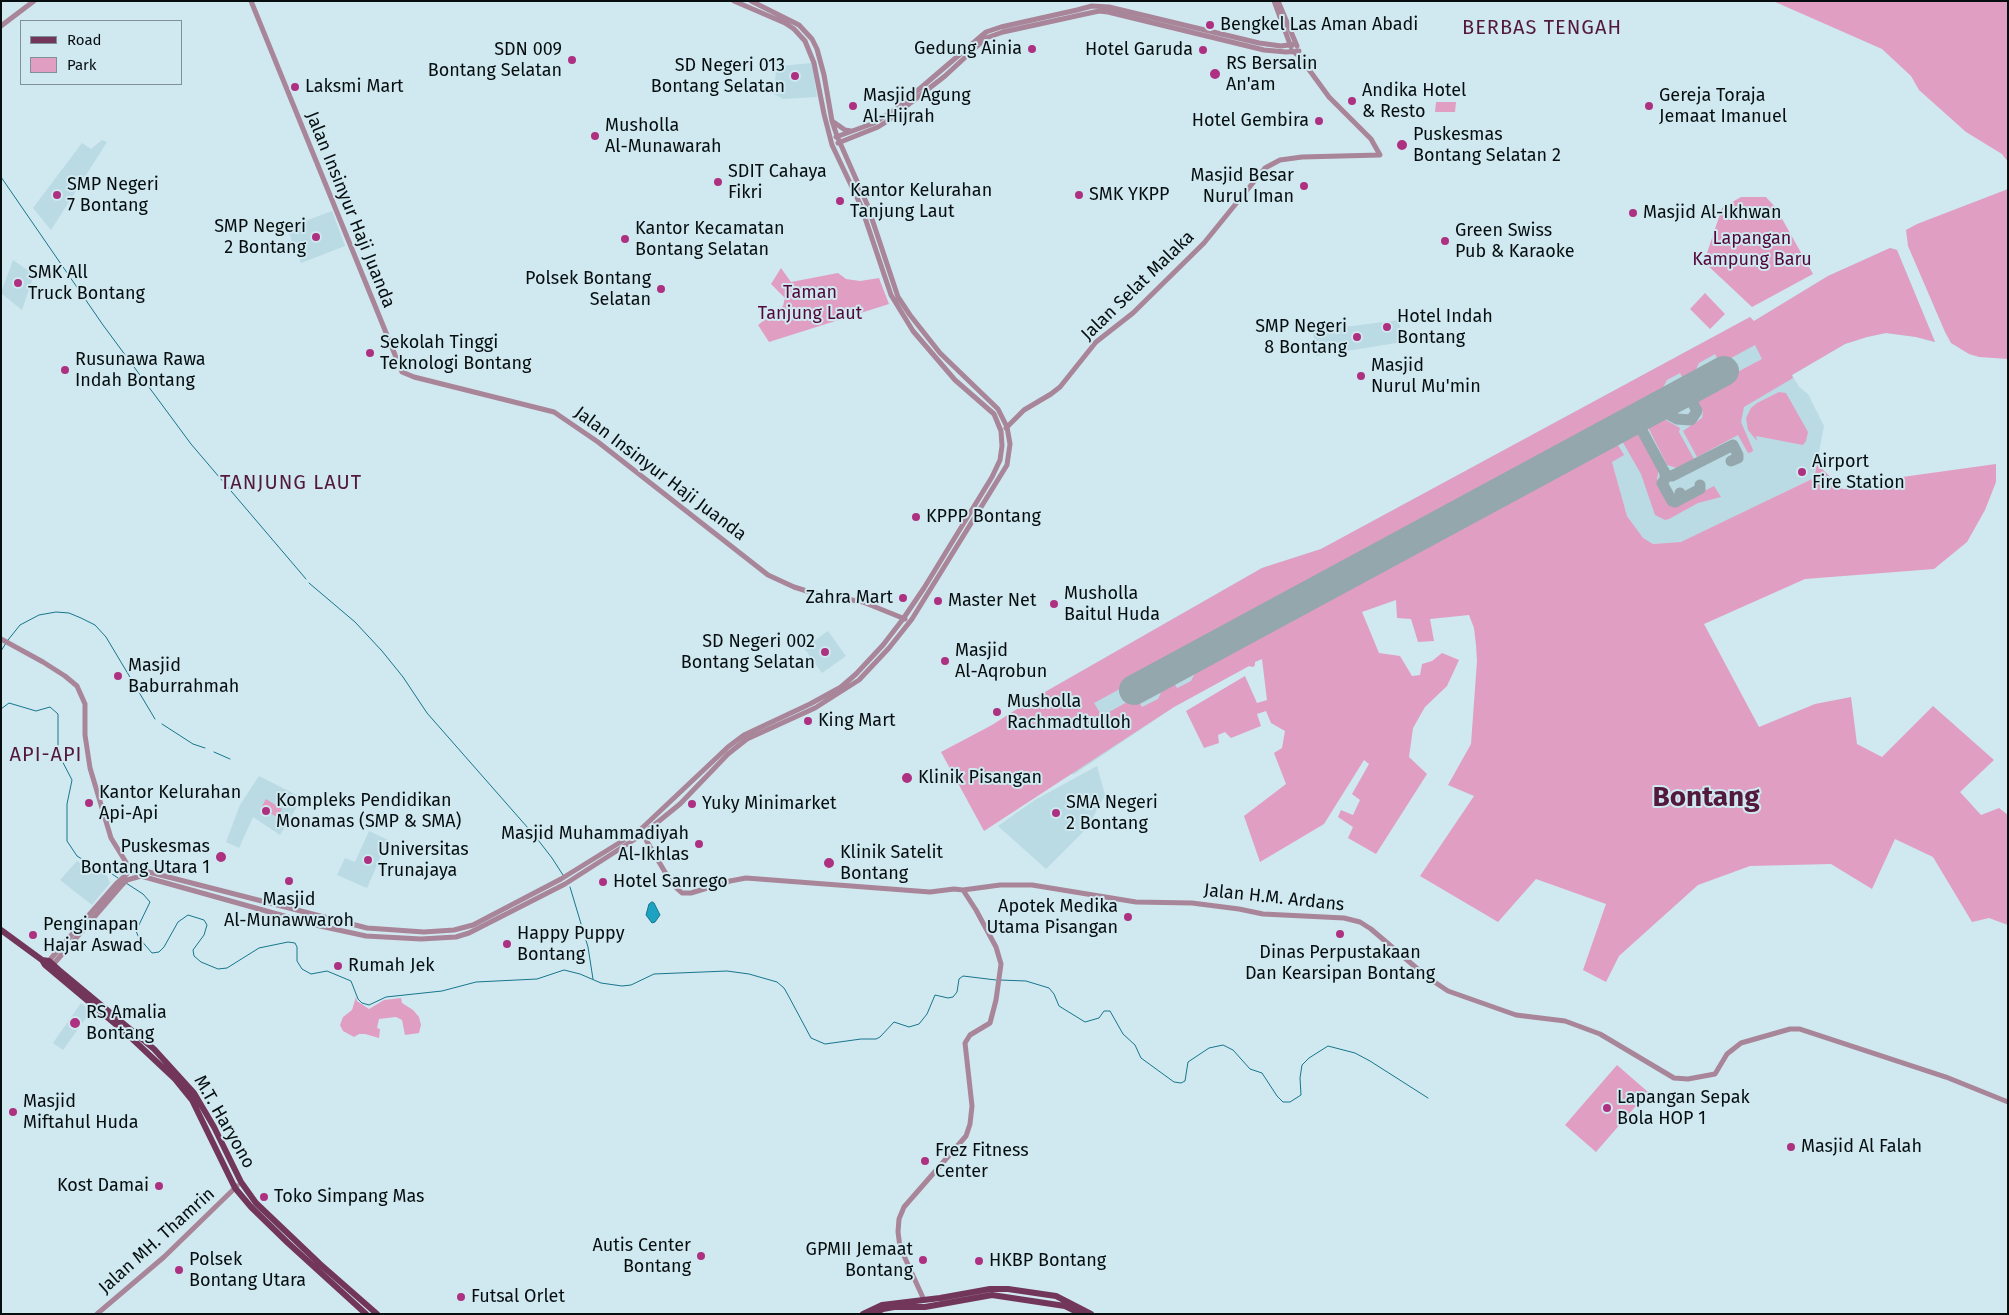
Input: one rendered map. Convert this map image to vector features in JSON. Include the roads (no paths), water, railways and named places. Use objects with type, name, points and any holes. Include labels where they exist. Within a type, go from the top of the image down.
[{"type":"main road","points":[[1,930],[48,964]]},
{"type":"main road","name":"M.T. Haryono","points":[[48,964],[131,1028],[182,1080],[194,1093],[241,1182],[256,1203],[376,1314]]},
{"type":"main road","name":"M.T. Haryono","points":[[48,964],[175,1079],[192,1100],[235,1188],[251,1207],[288,1243],[366,1314]]},
{"type":"main road","points":[[873,1314],[883,1309],[894,1307],[987,1295],[1042,1298],[1065,1306],[1080,1314]]},
{"type":"main road","points":[[1042,1298],[1056,1296],[1092,1314]]},
{"type":"main road","points":[[862,1314],[882,1305],[925,1304]]},
{"type":"street","points":[[1,26],[34,1]]},
{"type":"street","name":"Jalan Insinyur Haji Juanda","points":[[250,1],[402,372],[414,377],[554,412],[598,442],[768,574],[794,587],[813,593],[863,602],[903,619]]},
{"type":"street","points":[[48,964],[131,870],[141,870],[213,892],[225,899],[320,926],[366,936],[424,939],[456,937],[469,933],[490,924],[567,879],[642,831],[680,804],[728,754],[747,739],[815,708],[859,680],[910,622],[1007,466],[1010,444],[1007,427],[998,409],[940,353],[904,308],[893,286],[867,204],[839,143],[832,121],[824,75],[812,39],[799,25],[759,4],[734,1]]},
{"type":"street","points":[[1274,1],[1294,45]]},
{"type":"street","points":[[1039,21],[1099,11],[1108,12],[1264,50],[1297,53],[1278,1]]},
{"type":"street","points":[[642,831],[728,747],[744,735],[810,704],[841,687],[856,674],[883,645],[924,588],[992,477],[1000,460],[1002,446],[1001,431],[994,414],[955,380],[898,311],[888,288],[862,206],[831,142],[814,62],[805,41],[794,29],[757,10],[750,3]]},
{"type":"street","points":[[757,10],[759,4]]},
{"type":"street","points":[[831,142],[839,143],[878,127],[987,35],[1092,6],[1109,7],[1271,46],[1294,45]]},
{"type":"street","name":"Jalan Selat Malaka","points":[[1001,431],[1024,410],[1060,387],[1096,342],[1133,313],[1207,239],[1266,168],[1280,160],[1302,157],[1380,155],[1372,139],[1329,97],[1297,53]]},
{"type":"street","points":[[831,142],[837,136],[874,124],[929,85]]},
{"type":"street","points":[[832,121],[845,130],[854,131]]},
{"type":"street","points":[[903,619],[910,622]]},
{"type":"street","points":[[5,641],[48,665],[77,686],[85,704],[85,735],[90,768],[111,838],[134,877]]},
{"type":"street","name":"Jalan H.M. Ardans","points":[[642,831],[678,890],[682,893],[691,893],[746,878],[930,892],[954,889],[963,890],[986,886],[1032,885],[1136,902],[1192,903],[1238,908],[1263,914],[1344,918],[1360,922],[1372,928],[1427,977],[1448,991],[1516,1015],[1556,1019],[1603,1036],[1674,1078],[1696,1079],[1711,1076],[1719,1071],[1727,1054],[1741,1043],[1790,1028],[1800,1029],[1946,1077],[2008,1102]]},
{"type":"street","points":[[119,885],[134,877],[141,876],[213,892],[227,893],[367,928],[424,932],[454,930],[473,925],[567,879]]},
{"type":"street","points":[[925,1304],[900,1247],[898,1232],[900,1219],[904,1207],[966,1136],[969,1130],[972,1106],[966,1039],[970,1034],[990,1023],[1000,977],[1001,964],[996,946],[963,890]]},
{"type":"street","points":[[225,899],[227,893]]},
{"type":"street","points":[[414,932],[414,939]]},
{"type":"street","points":[[424,932],[424,939]]},
{"type":"street","name":"Jalan MH. Thamrin","points":[[97,1314],[164,1257],[241,1182]]},
{"type":"water","points":[[652,902],[660,915],[652,923],[646,915],[649,904]]},
{"type":"waterway","points":[[1,177],[103,325],[191,444],[306,579]]},
{"type":"waterway","points":[[309,583],[355,622],[382,651],[403,677],[427,713],[535,836],[563,875]]},
{"type":"waterway","points":[[8,640],[20,625],[39,615],[56,612],[69,613],[95,625],[106,637],[155,719]]},
{"type":"waterway","points":[[1,651],[6,643]]},
{"type":"waterway","points":[[1,709],[9,703],[36,711],[50,707],[58,714],[58,753],[72,780],[67,804],[67,841],[77,856],[90,864],[103,868],[118,878]]},
{"type":"waterway","points":[[162,724],[193,744],[205,748]]},
{"type":"waterway","points":[[214,752],[230,759]]},
{"type":"waterway","points":[[126,883],[143,894],[150,902],[136,931],[139,938],[152,953],[159,952],[164,947],[178,922],[188,915],[204,920],[207,925],[204,935],[193,950],[194,956],[201,962],[218,969],[227,968],[259,948],[288,942],[295,943],[297,947],[297,961],[302,969],[311,974],[327,971],[351,981],[358,999],[362,1003],[369,1005],[386,997],[442,991],[476,982],[537,979],[564,970],[580,974],[601,983],[622,986],[631,985],[654,974],[727,971],[749,974],[777,982],[784,988],[811,1038],[825,1044],[876,1039],[894,1022],[909,1027],[919,1024],[927,1014],[935,995],[948,998],[953,997],[957,992],[959,979],[963,976],[996,980]]},
{"type":"waterway","points":[[570,887],[588,947],[593,979]]},
{"type":"waterway","points":[[1000,980],[1026,981],[1049,988],[1059,1006],[1085,1022],[1099,1018],[1104,1011],[1110,1011],[1123,1034],[1135,1045],[1141,1058],[1174,1082],[1181,1083],[1185,1081],[1188,1062],[1209,1048],[1223,1045],[1233,1050],[1250,1069],[1262,1073],[1283,1102],[1290,1102],[1301,1095],[1300,1078],[1302,1065],[1309,1058],[1328,1046],[1355,1053],[1428,1098]]},
{"type":"place","name":"Bengkel Las Aman Abadi","points":[[1210,25]]},
{"type":"place","name":"Gedung Ainia","points":[[1032,49]]},
{"type":"place","name":"Hotel Garuda","points":[[1203,50]]},
{"type":"place","name":"SDN 009 Bontang Selatan","points":[[572,60]]},
{"type":"place","name":"RS Bersalin An'am","points":[[1215,74]]},
{"type":"place","name":"SD Negeri 013 Bontang Selatan","points":[[795,76]]},
{"type":"place","name":"Laksmi Mart","points":[[295,87]]},
{"type":"place","name":"Andika Hotel & Resto","points":[[1352,101]]},
{"type":"place","name":"Masjid Agung Al-Hijrah","points":[[853,106]]},
{"type":"place","name":"Gereja Toraja Jemaat Imanuel","points":[[1649,106]]},
{"type":"place","name":"Hotel Gembira","points":[[1319,121]]},
{"type":"place","name":"Musholla Al-Munawarah","points":[[595,136]]},
{"type":"place","name":"Puskesmas Bontang Selatan 2","points":[[1402,145]]},
{"type":"place","name":"SDIT Cahaya Fikri","points":[[718,182]]},
{"type":"place","name":"Masjid Besar Nurul Iman","points":[[1304,186]]},
{"type":"place","name":"SMP Negeri 7 Bontang","points":[[57,195]]},
{"type":"place","name":"SMK YKPP","points":[[1079,195]]},
{"type":"place","name":"Kantor Kelurahan Tanjung Laut","points":[[840,201]]},
{"type":"place","name":"Masjid Al-Ikhwan","points":[[1633,213]]},
{"type":"place","name":"SMP Negeri 2 Bontang","points":[[316,237]]},
{"type":"place","name":"Kantor Kecamatan Bontang Selatan","points":[[625,239]]},
{"type":"place","name":"Green Swiss Pub & Karaoke","points":[[1445,241]]},
{"type":"place","name":"SMK All Truck Bontang","points":[[18,283]]},
{"type":"place","name":"Polsek Bontang Selatan","points":[[661,289]]},
{"type":"place","name":"Hotel Indah Bontang","points":[[1387,327]]},
{"type":"place","name":"SMP Negeri 8 Bontang","points":[[1357,337]]},
{"type":"place","name":"Sekolah Tinggi Teknologi Bontang","points":[[370,353]]},
{"type":"place","name":"Rusunawa Rawa Indah Bontang","points":[[65,370]]},
{"type":"place","name":"Masjid Nurul Mu'min","points":[[1361,376]]},
{"type":"place","name":"Airport Fire Station","points":[[1802,472]]},
{"type":"place","name":"KPPP Bontang","points":[[916,517]]},
{"type":"place","name":"Zahra Mart","points":[[903,598]]},
{"type":"place","name":"Master Net","points":[[938,601]]},
{"type":"place","name":"Musholla Baitul Huda","points":[[1054,604]]},
{"type":"place","name":"SD Negeri 002 Bontang Selatan","points":[[825,652]]},
{"type":"place","name":"Masjid Al-Aqrobun","points":[[945,661]]},
{"type":"place","name":"Masjid Baburrahmah","points":[[118,676]]},
{"type":"place","name":"Musholla Rachmadtulloh","points":[[997,712]]},
{"type":"place","name":"King Mart","points":[[808,721]]},
{"type":"place","name":"Klinik Pisangan","points":[[907,778]]},
{"type":"place","name":"Kantor Kelurahan Api-Api","points":[[89,803]]},
{"type":"place","name":"Yuky Minimarket","points":[[692,804]]},
{"type":"place","name":"Kompleks Pendidikan Monamas (SMP & SMA)","points":[[266,811]]},
{"type":"place","name":"SMA Negeri 2 Bontang","points":[[1056,813]]},
{"type":"place","name":"Masjid Muhammadiyah Al-Ikhlas","points":[[699,844]]},
{"type":"place","name":"Puskesmas Bontang Utara 1","points":[[221,857]]},
{"type":"place","name":"Universitas Trunajaya","points":[[368,860]]},
{"type":"place","name":"Klinik Satelit Bontang","points":[[829,863]]},
{"type":"place","name":"Masjid Al-Munawwaroh","points":[[289,881]]},
{"type":"place","name":"Hotel Sanrego","points":[[603,882]]},
{"type":"place","name":"Apotek Medika Utama Pisangan","points":[[1128,917]]},
{"type":"place","name":"Dinas Perpustakaan Dan Kearsipan Bontang","points":[[1340,934]]},
{"type":"place","name":"Penginapan Hajar Aswad","points":[[33,935]]},
{"type":"place","name":"Happy Puppy Bontang","points":[[507,944]]},
{"type":"place","name":"Rumah Jek","points":[[338,966]]},
{"type":"place","name":"RS Amalia Bontang","points":[[75,1023]]},
{"type":"place","name":"Lapangan Sepak Bola HOP 1","points":[[1607,1108]]},
{"type":"place","name":"Masjid Miftahul Huda","points":[[13,1112]]},
{"type":"place","name":"Masjid Al Falah","points":[[1791,1147]]},
{"type":"place","name":"Frez Fitness Center","points":[[925,1161]]},
{"type":"place","name":"Kost Damai","points":[[159,1186]]},
{"type":"place","name":"Toko Simpang Mas","points":[[264,1197]]},
{"type":"place","name":"Autis Center Bontang","points":[[701,1256]]},
{"type":"place","name":"GPMII Jemaat Bontang","points":[[923,1260]]},
{"type":"place","name":"HKBP Bontang","points":[[979,1261]]},
{"type":"place","name":"Polsek Bontang Utara","points":[[179,1270]]},
{"type":"place","name":"Futsal Orlet","points":[[461,1297]]},
{"type":"district","name":"BERBAS TENGAH","points":[[1542,28]]},
{"type":"district","name":"TANJUNG LAUT","points":[[291,483]]},
{"type":"district","name":"API-API","points":[[46,755]]},
{"type":"district","name":"Bontang","points":[[1706,798]]},
{"type":"park label","name":"Lapangan Kampung Baru","points":[[1752,249]]},
{"type":"park label","name":"Taman Tanjung Laut","points":[[810,303]]}]
